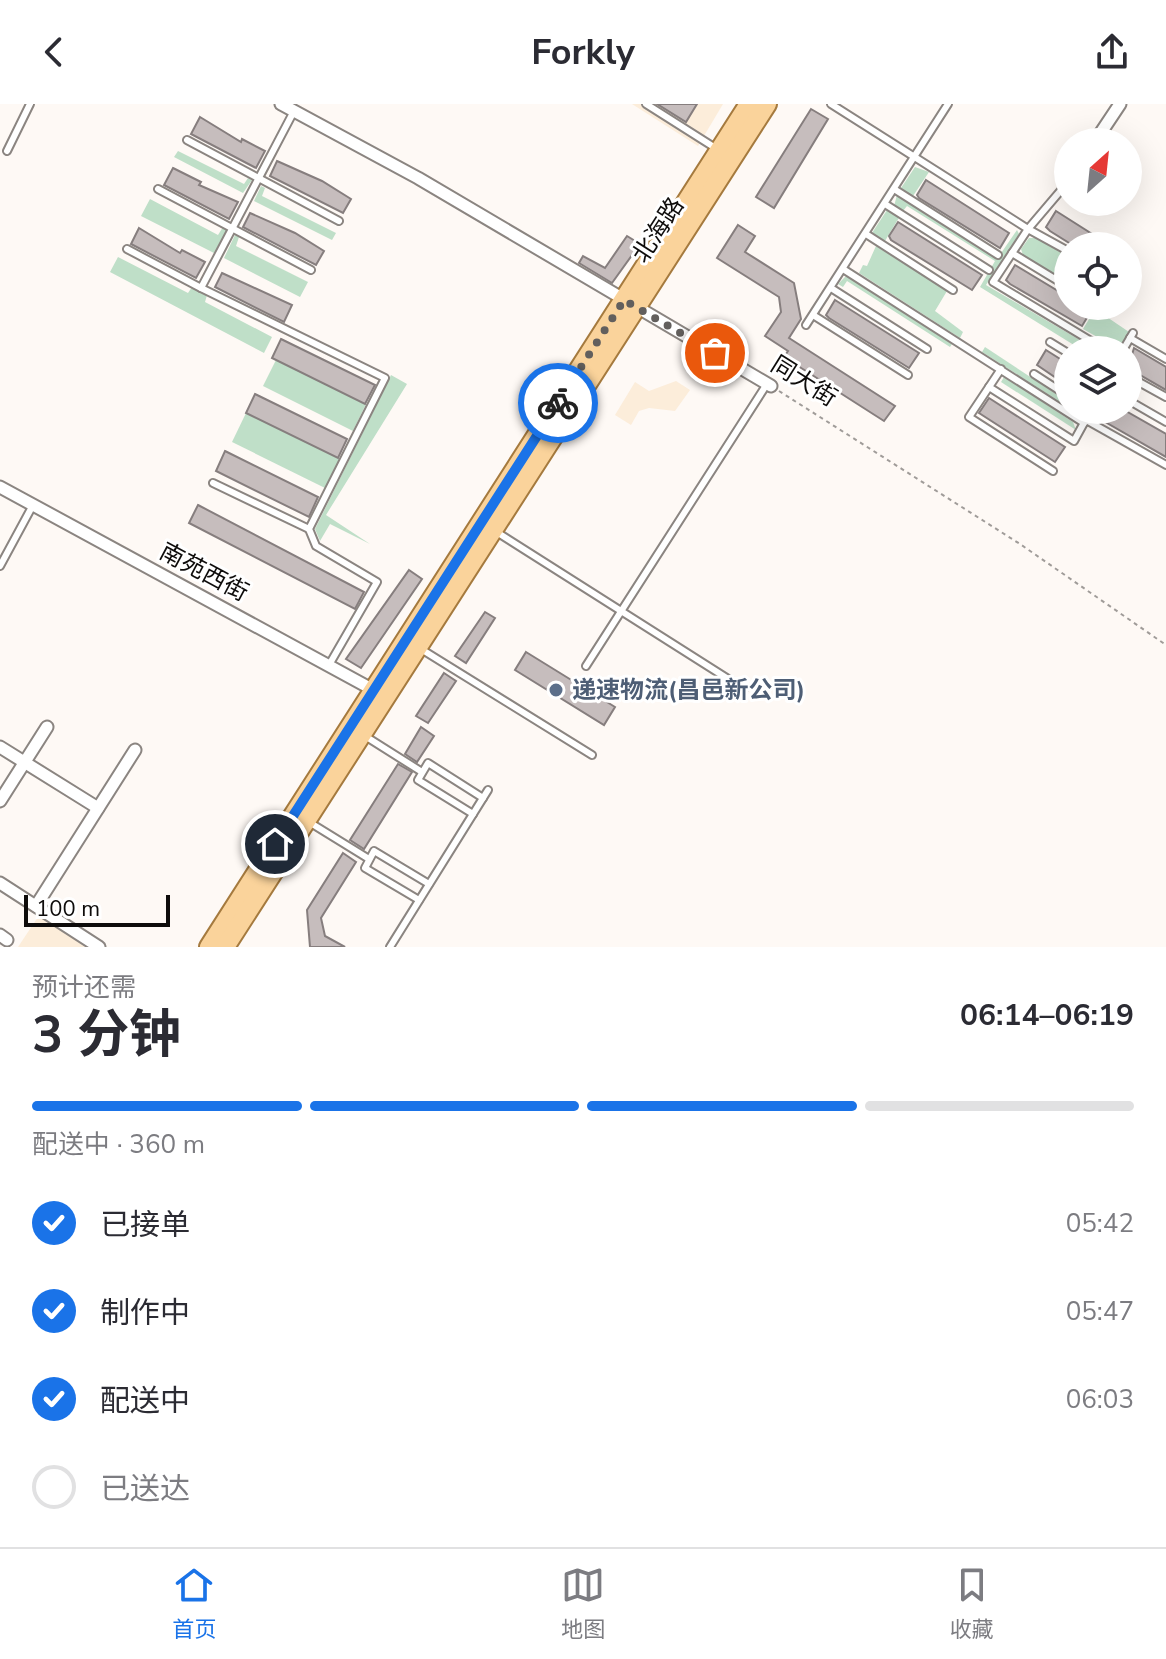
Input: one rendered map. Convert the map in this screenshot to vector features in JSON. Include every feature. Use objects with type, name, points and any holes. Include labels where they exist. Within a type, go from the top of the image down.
[{"type":"main road","name":"北海路","points":[[630,303],[749,104]]},
{"type":"main road","name":"北海路","points":[[224,946],[380,693],[630,303],[767,104]]},
{"type":"main road","name":"北海路","points":[[224,946],[362,734],[380,693],[418,648],[487,526]]},
{"type":"street","name":"同大街","points":[[281,104],[418,178],[769,385]]},
{"type":"street","points":[[1104,128],[1120,104]]},
{"type":"street","name":"南苑西街","points":[[0,487],[380,693]]},
{"type":"street","points":[[0,801],[47,727]]},
{"type":"street","points":[[0,747],[98,808]]},
{"type":"street","points":[[36,906],[135,750]]},
{"type":"street","points":[[0,883],[99,947]]},
{"type":"lane","points":[[7,151],[30,104]]},
{"type":"lane","points":[[646,104],[720,151]]},
{"type":"lane","points":[[831,104],[1054,243]]},
{"type":"lane","points":[[806,325],[948,104]]},
{"type":"lane","points":[[201,288],[294,111]]},
{"type":"lane","points":[[187,140],[339,221]]},
{"type":"lane","points":[[158,189],[311,270]]},
{"type":"lane","points":[[894,189],[998,255]]},
{"type":"lane","points":[[1054,198],[1028,229],[993,282],[1083,336]]},
{"type":"lane","points":[[885,204],[989,270]]},
{"type":"lane","points":[[866,234],[953,290]]},
{"type":"lane","points":[[127,249],[385,378],[309,529]]},
{"type":"lane","points":[[1012,253],[1054,278]]},
{"type":"lane","points":[[843,269],[1054,402]]},
{"type":"lane","points":[[831,288],[927,349]]},
{"type":"lane","points":[[813,315],[908,375]]},
{"type":"lane","points":[[1050,342],[1054,344]]},
{"type":"lane","points":[[1142,342],[1166,359]]},
{"type":"lane","points":[[1001,369],[969,417],[1053,471]]},
{"type":"lane","points":[[1034,374],[1054,387]]},
{"type":"lane","points":[[1142,384],[1166,397]]},
{"type":"lane","points":[[586,666],[769,385]]},
{"type":"lane","points":[[989,387],[1074,441],[1083,424]]},
{"type":"lane","points":[[1142,408],[1166,422]]},
{"type":"lane","points":[[1091,424],[1166,465]]},
{"type":"lane","points":[[213,483],[309,529],[316,546],[377,582],[329,665]]},
{"type":"lane","points":[[0,566],[33,505]]},
{"type":"lane","points":[[487,526],[744,689]]},
{"type":"lane","points":[[418,648],[592,755]]},
{"type":"lane","points":[[362,734],[422,772]]},
{"type":"lane","points":[[473,814],[418,780],[422,772],[428,763],[483,798]]},
{"type":"lane","points":[[390,947],[488,790]]},
{"type":"lane","points":[[306,820],[369,859]]},
{"type":"lane","points":[[419,900],[365,868],[374,851],[429,884]]},
{"type":"path","name":"同大街","points":[[769,385],[1020,544],[1166,645]]},
{"type":"shaded area","points":[[632,104],[723,104],[698,146]]},
{"type":"shaded area","points":[[676,381],[690,390],[675,411],[649,408],[639,411],[631,425],[615,415],[635,382],[649,391]]},
{"type":"shaded area","points":[[40,914],[91,947],[18,947]]},
{"type":"green space","points":[[178,151],[244,184],[248,178],[252,180],[243,193],[174,157]]},
{"type":"green space","points":[[915,167],[929,172],[913,196],[901,188]]},
{"type":"green space","points":[[261,186],[265,188],[262,196],[336,233],[332,240],[254,201]]},
{"type":"green space","points":[[897,195],[997,259],[1017,230],[1019,234],[986,285],[1073,336],[1059,336],[980,287],[995,261],[907,206],[903,211],[894,206]]},
{"type":"green space","points":[[150,199],[218,235],[223,227],[227,230],[214,253],[141,216]]},
{"type":"green space","points":[[887,210],[900,216],[885,241],[872,233]]},
{"type":"green space","points":[[235,235],[239,237],[236,246],[308,282],[300,297],[224,258]]},
{"type":"green space","points":[[1029,238],[1037,238],[1054,248],[1054,274],[1023,255],[1021,249]]},
{"type":"green space","points":[[876,246],[947,291],[935,311],[963,332],[960,338],[859,273],[863,265],[867,266]]},
{"type":"green space","points":[[118,257],[188,293],[192,287],[207,295],[205,302],[272,337],[264,353],[110,272]]},
{"type":"green space","points":[[846,276],[952,344],[950,347],[847,281],[843,287],[838,284]]},
{"type":"green space","points":[[1088,320],[1111,320],[1129,332],[1127,336],[1095,336],[1083,329]]},
{"type":"green space","points":[[985,347],[1054,393],[1054,398],[982,352]]},
{"type":"green space","points":[[276,360],[366,404],[353,431],[263,386]]},
{"type":"green space","points":[[391,375],[407,384],[326,515],[370,544],[330,524],[320,541],[315,529]]},
{"type":"green space","points":[[1004,377],[1054,410],[1054,416],[1001,382]]},
{"type":"green space","points":[[246,413],[340,459],[325,488],[232,442]]},
{"type":"building","points":[[657,104],[697,104],[686,122]]},
{"type":"building","points":[[811,109],[828,119],[774,208],[756,197]]},
{"type":"building","points":[[200,117],[241,142],[242,139],[265,151],[256,168],[191,134]]},
{"type":"building","points":[[277,161],[322,181],[351,199],[343,213],[270,176]]},
{"type":"building","points":[[173,168],[201,182],[199,185],[238,202],[229,219],[164,185]]},
{"type":"building","points":[[926,180],[1009,233],[1000,248],[919,198],[917,195]]},
{"type":"building","points":[[250,213],[295,233],[324,251],[316,265],[243,227]]},
{"type":"building","points":[[1054,214],[1064,216],[1089,232],[1054,234],[1046,227]]},
{"type":"building","points":[[898,222],[982,275],[972,290],[891,240],[889,236]]},
{"type":"building","points":[[738,225],[755,236],[745,252],[794,283],[801,319],[789,338],[895,406],[884,421],[784,357],[788,351],[765,336],[781,312],[779,297],[717,258]]},
{"type":"building","points":[[139,228],[180,253],[182,250],[205,262],[196,278],[131,244]]},
{"type":"building","points":[[627,236],[640,244],[612,283],[579,263],[583,256],[605,268]]},
{"type":"building","points":[[1015,265],[1054,289],[1054,310],[1010,284],[1006,280]]},
{"type":"building","points":[[222,273],[292,305],[284,322],[215,287]]},
{"type":"building","points":[[835,300],[919,353],[909,368],[829,318],[826,315]]},
{"type":"building","points":[[1072,320],[1086,320],[1082,326]]},
{"type":"building","points":[[281,339],[375,385],[365,404],[272,358]]},
{"type":"building","points":[[1046,350],[1054,355],[1054,377],[1037,365]]},
{"type":"building","points":[[1142,353],[1166,367],[1166,390],[1142,376]]},
{"type":"building","points":[[255,394],[347,439],[338,458],[246,413]]},
{"type":"building","points":[[989,398],[1065,447],[1055,462],[979,413]]},
{"type":"building","points":[[1142,420],[1166,434],[1166,457],[1109,424],[1142,424]]},
{"type":"building","points":[[225,451],[318,497],[309,517],[216,471]]},
{"type":"building","points":[[198,505],[364,592],[355,609],[189,523]]},
{"type":"building","points":[[409,570],[422,579],[361,668],[346,659]]},
{"type":"building","points":[[485,612],[495,618],[466,663],[455,656]]},
{"type":"building","points":[[526,652],[615,707],[604,725],[515,670]]},
{"type":"building","points":[[444,673],[456,681],[428,723],[416,716]]},
{"type":"building","points":[[421,727],[434,736],[417,762],[405,754]]},
{"type":"building","points":[[398,764],[412,772],[364,849],[350,840]]},
{"type":"building","points":[[343,853],[356,862],[321,918],[325,936],[345,947],[310,947],[307,910]]},
{"type":"way so far","points":[[558,403],[624,300],[715,353]]},
{"type":"place","name":"递速物流(昌邑新公司)","points":[[556,690]]},
{"type":"route","points":[[275,844],[558,403]]}]
